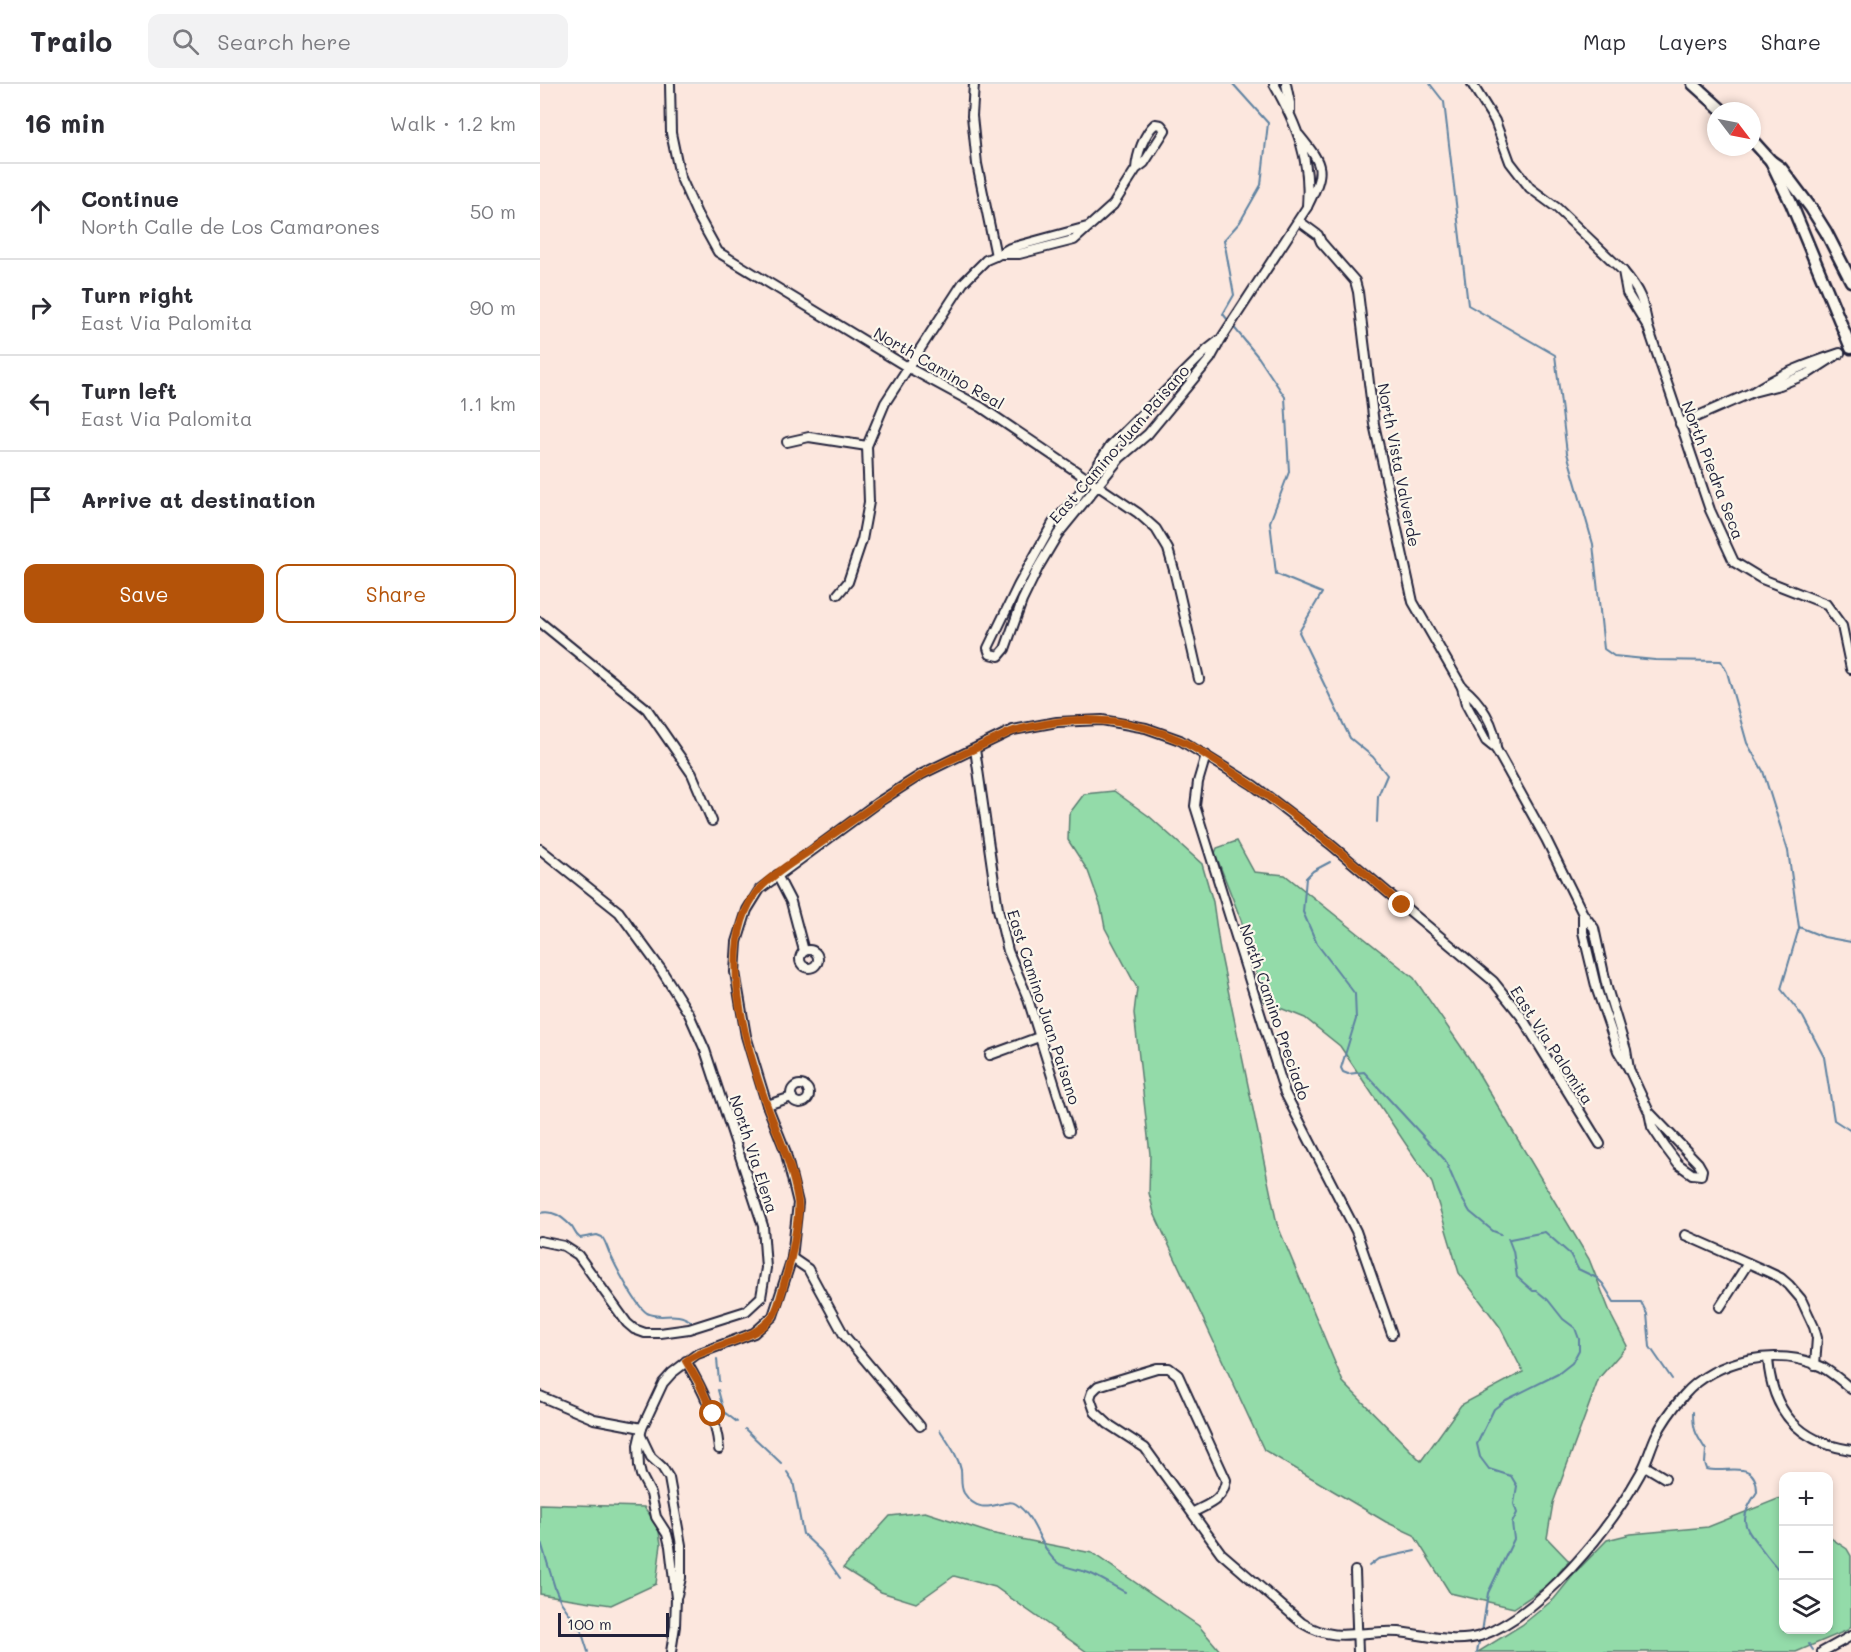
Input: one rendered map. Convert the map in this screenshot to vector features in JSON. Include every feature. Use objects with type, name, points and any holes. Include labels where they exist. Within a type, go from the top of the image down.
[{"type":"main road","points":[[1693,84],[1713,102]]},
{"type":"main road","points":[[1761,150],[1780,168],[1811,208],[1851,281]]},
{"type":"main road","points":[[1771,161],[1791,203],[1851,349]]},
{"type":"street","name":"North Camino Real","points":[[670,84],[671,132],[680,176],[718,252],[909,368],[981,407],[1145,518],[1164,541],[1174,570],[1198,680]]},
{"type":"street","points":[[974,84],[972,116],[977,164],[998,255]]},
{"type":"street","name":"East Camino Juan Paisano","points":[[1274,84],[1299,135],[1306,170],[1307,207]]},
{"type":"street","points":[[1286,84],[1290,113]]},
{"type":"street","name":"North Piedra Seca","points":[[1472,84],[1495,121],[1510,162],[1530,188],[1557,208],[1638,288],[1648,327],[1710,510],[1734,562],[1762,579],[1826,604],[1842,626],[1851,669]]},
{"type":"street","points":[[838,594],[851,575],[866,522],[867,446],[885,403],[963,283],[977,267],[1010,248],[1087,227],[1113,205],[1136,169],[1144,163],[1164,130],[1161,125],[1155,124],[1148,130],[1136,160],[1136,169]]},
{"type":"street","name":"East Camino Juan Paisano","points":[[1221,339],[1110,446],[1076,498],[1053,523],[995,632],[988,648],[990,654],[999,656],[1005,649],[1022,601],[1058,534],[1120,458],[1148,434],[1210,359],[1299,221],[1317,186],[1321,170],[1312,151],[1299,135]]},
{"type":"street","name":"North Vista Valverde","points":[[1299,221],[1318,235],[1321,242],[1355,281],[1374,424],[1413,602],[1462,687],[1466,704],[1486,741],[1496,749],[1546,839],[1583,914],[1583,932],[1597,990],[1618,1051],[1649,1112],[1652,1127],[1678,1164],[1692,1174],[1701,1174],[1702,1170],[1698,1163],[1649,1112]]},
{"type":"street","points":[[1680,424],[1754,392],[1780,385],[1809,373],[1840,353],[1851,349]]},
{"type":"street","points":[[787,442],[809,437],[867,446]]},
{"type":"street","points":[[540,622],[647,709],[692,774],[712,821]]},
{"type":"street","name":"East Via Palomita","points":[[671,1652],[676,1598],[667,1534],[656,1517],[651,1494],[639,1466],[638,1445],[641,1432],[663,1383],[686,1361],[715,1346],[754,1333],[765,1325],[776,1309],[792,1258],[798,1203],[785,1150],[767,1105],[746,1036],[735,972],[737,942],[747,910],[760,889],[777,874],[877,802],[922,774],[1013,730],[1057,722],[1102,720],[1146,728],[1180,740],[1253,785],[1321,837],[1493,981],[1521,1016],[1600,1144]]},
{"type":"street","name":"East Camino Juan Paisano","points":[[975,749],[998,909],[1008,951],[1027,996],[1069,1131]]},
{"type":"street","name":"North Camino Preciado","points":[[1206,755],[1198,782],[1195,806],[1285,1093],[1356,1231],[1392,1334]]},
{"type":"street","name":"North Via Elena","points":[[540,849],[619,912],[660,968],[689,1014],[705,1050],[764,1226],[766,1268],[761,1297],[746,1311],[724,1319],[688,1329],[645,1333],[634,1329],[627,1323],[578,1255],[564,1246],[540,1241]]},
{"type":"street","points":[[777,874],[791,902],[804,951]]},
{"type":"street","points":[[990,1055],[1039,1037]]},
{"type":"street","points":[[767,1105],[792,1097]]},
{"type":"street","points":[[1685,1235],[1781,1278],[1801,1299],[1809,1313],[1817,1338],[1815,1365]]},
{"type":"street","points":[[792,1258],[808,1269],[844,1335],[920,1426]]},
{"type":"street","points":[[1720,1307],[1749,1263]]},
{"type":"street","points":[[1192,1513],[1218,1499],[1228,1489],[1223,1473],[1174,1367],[1157,1368],[1098,1386],[1088,1394],[1095,1412],[1108,1424],[1144,1448],[1221,1553],[1302,1623],[1316,1632],[1335,1636],[1398,1632],[1451,1639],[1478,1636],[1509,1623],[1540,1598],[1589,1548],[1645,1466],[1666,1417],[1696,1383],[1744,1359],[1783,1358],[1823,1368],[1851,1389]]},
{"type":"street","points":[[1768,1359],[1773,1392],[1793,1424],[1815,1440],[1851,1450]]},
{"type":"street","points":[[686,1361],[713,1414],[719,1449]]},
{"type":"street","points":[[540,1396],[594,1419],[641,1432]]},
{"type":"street","name":"East Via Palomita","points":[[641,1432],[651,1456],[669,1478],[681,1545],[681,1578],[676,1598]]},
{"type":"street","points":[[1645,1466],[1665,1478]]},
{"type":"street","points":[[1355,1571],[1358,1652]]},
{"type":"street","points":[[1822,1652],[1851,1636]]},
{"type":"green space","points":[[1114,791],[1150,817],[1202,864],[1213,902],[1220,951],[1277,1224],[1343,1382],[1421,1461],[1461,1405],[1523,1372],[1500,1327],[1459,1273],[1432,1183],[1340,1046],[1305,1018],[1265,1002],[1241,920],[1215,853],[1217,848],[1237,841],[1254,872],[1285,875],[1414,978],[1471,1061],[1589,1259],[1612,1317],[1627,1346],[1599,1378],[1553,1503],[1547,1538],[1569,1561],[1548,1585],[1514,1608],[1450,1593],[1414,1535],[1386,1522],[1264,1450],[1154,1213],[1149,1193],[1150,1154],[1134,1013],[1137,988],[1105,928],[1101,907],[1088,871],[1068,840],[1069,814],[1084,794]]},
{"type":"green space","points":[[1779,1498],[1779,1634],[1833,1634],[1833,1540],[1847,1549],[1851,1556],[1851,1626],[1848,1630],[1796,1652],[1478,1652],[1522,1625],[1554,1599],[1607,1540],[1631,1534],[1708,1527]]},
{"type":"green space","points":[[540,1504],[644,1507],[658,1526],[661,1544],[656,1584],[611,1605],[540,1594]]},
{"type":"green space","points":[[925,1512],[990,1533],[1092,1553],[1199,1626],[1221,1652],[1087,1652],[995,1587],[954,1576],[916,1603],[881,1592],[843,1568],[890,1516]]},
{"type":"waterway","points":[[1233,84],[1268,123],[1261,185],[1240,222],[1224,240],[1234,295],[1223,314],[1259,358],[1285,397],[1289,472],[1270,522],[1276,574],[1322,593],[1299,632],[1350,738],[1373,757],[1387,775],[1378,796],[1377,822]]},
{"type":"waterway","points":[[1430,84],[1444,102],[1468,305],[1555,355],[1567,453],[1593,544],[1604,649],[1614,656],[1655,660],[1721,661],[1727,672],[1747,743],[1763,771],[1788,851],[1799,927],[1824,937],[1851,942]]},
{"type":"waterway","points":[[1330,862],[1313,871],[1306,878],[1303,912],[1317,944],[1355,994],[1356,1019],[1341,1068],[1348,1074],[1364,1072],[1445,1160],[1470,1212],[1493,1231],[1501,1234]]},
{"type":"waterway","points":[[1799,928],[1781,989],[1803,1017],[1824,1057],[1834,1120],[1851,1131]]},
{"type":"waterway","points":[[540,1213],[549,1212],[561,1217],[580,1238],[597,1235],[602,1237],[637,1303],[647,1313],[658,1316],[679,1316],[692,1322]]},
{"type":"waterway","points":[[1510,1239],[1545,1232],[1570,1254],[1578,1269],[1597,1278],[1603,1284],[1614,1302],[1641,1302],[1647,1314],[1650,1347],[1672,1379]]},
{"type":"waterway","points":[[1482,1632],[1488,1593],[1514,1539],[1512,1523],[1517,1513],[1514,1504],[1517,1486],[1511,1476],[1489,1469],[1480,1457],[1477,1444],[1494,1409],[1506,1400],[1558,1374],[1572,1363],[1579,1350],[1579,1339],[1575,1328],[1563,1319],[1548,1300],[1517,1277],[1513,1251],[1508,1238]]},
{"type":"waterway","points":[[717,1359],[719,1381]]},
{"type":"waterway","points":[[718,1390],[724,1412],[737,1422]]},
{"type":"waterway","points":[[1693,1412],[1696,1432],[1706,1450],[1707,1469],[1747,1471],[1756,1481],[1757,1492],[1747,1509],[1745,1522],[1750,1533],[1779,1570]]},
{"type":"waterway","points":[[745,1429],[781,1463]]},
{"type":"waterway","points":[[940,1430],[958,1459],[963,1490],[971,1501],[985,1507],[1011,1502],[1016,1504],[1029,1517],[1047,1550],[1058,1563],[1089,1573],[1125,1592]]},
{"type":"waterway","points":[[787,1472],[793,1481],[803,1534],[821,1551],[840,1578]]},
{"type":"waterway","points":[[540,1539],[555,1588],[561,1602],[581,1630],[588,1652]]},
{"type":"waterway","points":[[1369,1566],[1378,1559],[1415,1551]]},
{"type":"waterway","points":[[1477,1652],[1480,1637]]},
{"type":"waterway","points":[[1809,1644],[1813,1650]]},
{"type":"route","points":[[713,1414],[686,1361],[715,1346],[744,1338],[765,1325],[776,1309],[792,1258],[798,1203],[785,1150],[767,1105],[746,1036],[735,972],[737,942],[747,910],[760,889],[777,874],[877,802],[922,774],[1013,730],[1057,722],[1102,720],[1146,728],[1180,740],[1206,755],[1253,785],[1330,844],[1402,905]]}]
